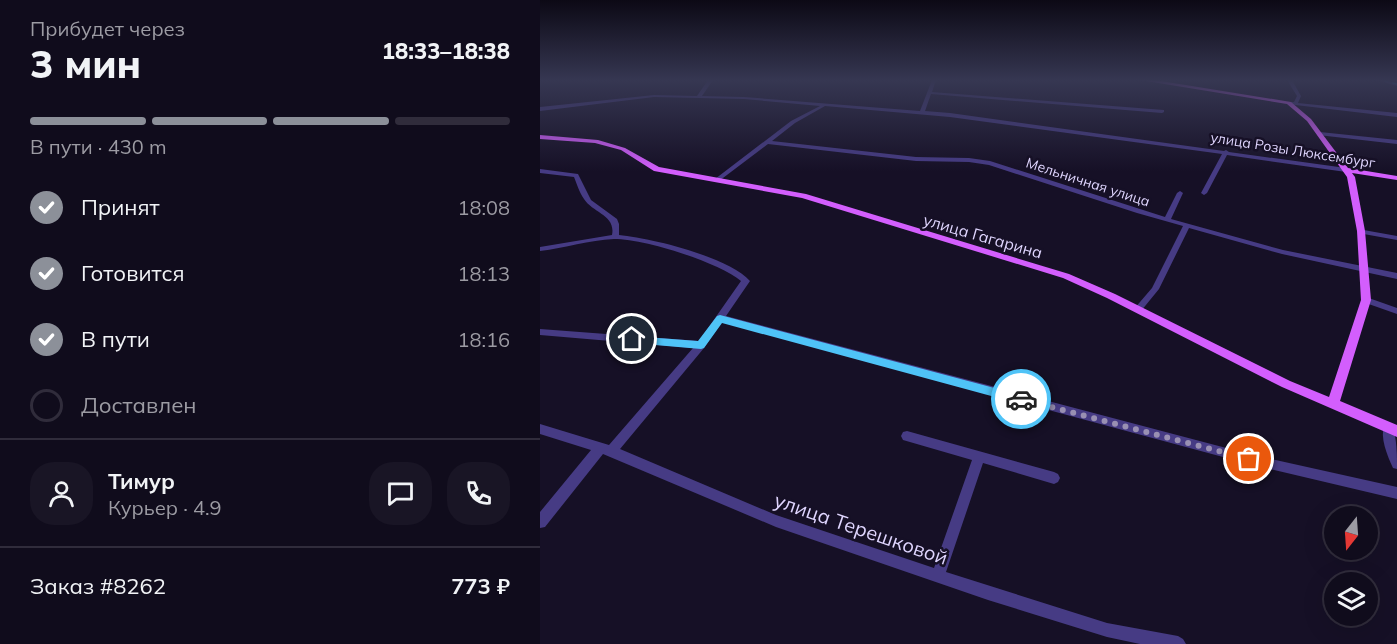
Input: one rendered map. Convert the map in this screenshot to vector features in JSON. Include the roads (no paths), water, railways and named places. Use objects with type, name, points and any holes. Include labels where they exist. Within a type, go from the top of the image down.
[{"type":"main road","points":[[1299,110],[1346,170],[1355,190],[1361,231],[1366,300],[1333,405]]},
{"type":"main road","name":"улица Гагарина","points":[[540,137],[596,141],[622,149],[657,169],[802,196],[964,247],[1066,276],[1138,309],[1235,360],[1333,405],[1393,429]]},
{"type":"main road","name":"улица Розы Люксембург","points":[[1346,170],[1397,178]]},
{"type":"street","points":[[717,180],[793,122],[814,110]]},
{"type":"street","name":"улица Розы Люксембург","points":[[886,110],[1226,152],[1346,170]]},
{"type":"street","points":[[1150,110],[1162,111]]},
{"type":"street","points":[[1354,110],[1397,115]]},
{"type":"street","points":[[1320,134],[1397,142]]},
{"type":"street","name":"Мельничная улица","points":[[767,142],[828,150],[990,164],[1167,220],[1282,252],[1397,276]]},
{"type":"street","points":[[1204,193],[1226,152]]},
{"type":"street","points":[[540,171],[576,175],[588,201],[614,219],[615,237]]},
{"type":"street","points":[[1167,220],[1180,193]]},
{"type":"street","points":[[1138,309],[1155,289],[1187,225]]},
{"type":"street","points":[[1361,231],[1397,238]]},
{"type":"street","points":[[540,249],[615,237],[651,242],[741,275],[746,281],[701,345],[540,522]]},
{"type":"street","points":[[1366,300],[1397,311]]},
{"type":"street","points":[[720,318],[1239,456],[1397,493]]},
{"type":"street","points":[[540,332],[701,345]]},
{"type":"street","name":"улица Терешковой","points":[[540,429],[606,449],[776,521],[938,576],[1107,630],[1178,644]]},
{"type":"street","points":[[1393,429],[1389,441],[1397,464]]},
{"type":"street","points":[[907,436],[1054,478]]},
{"type":"street","points":[[938,576],[979,457]]}]
